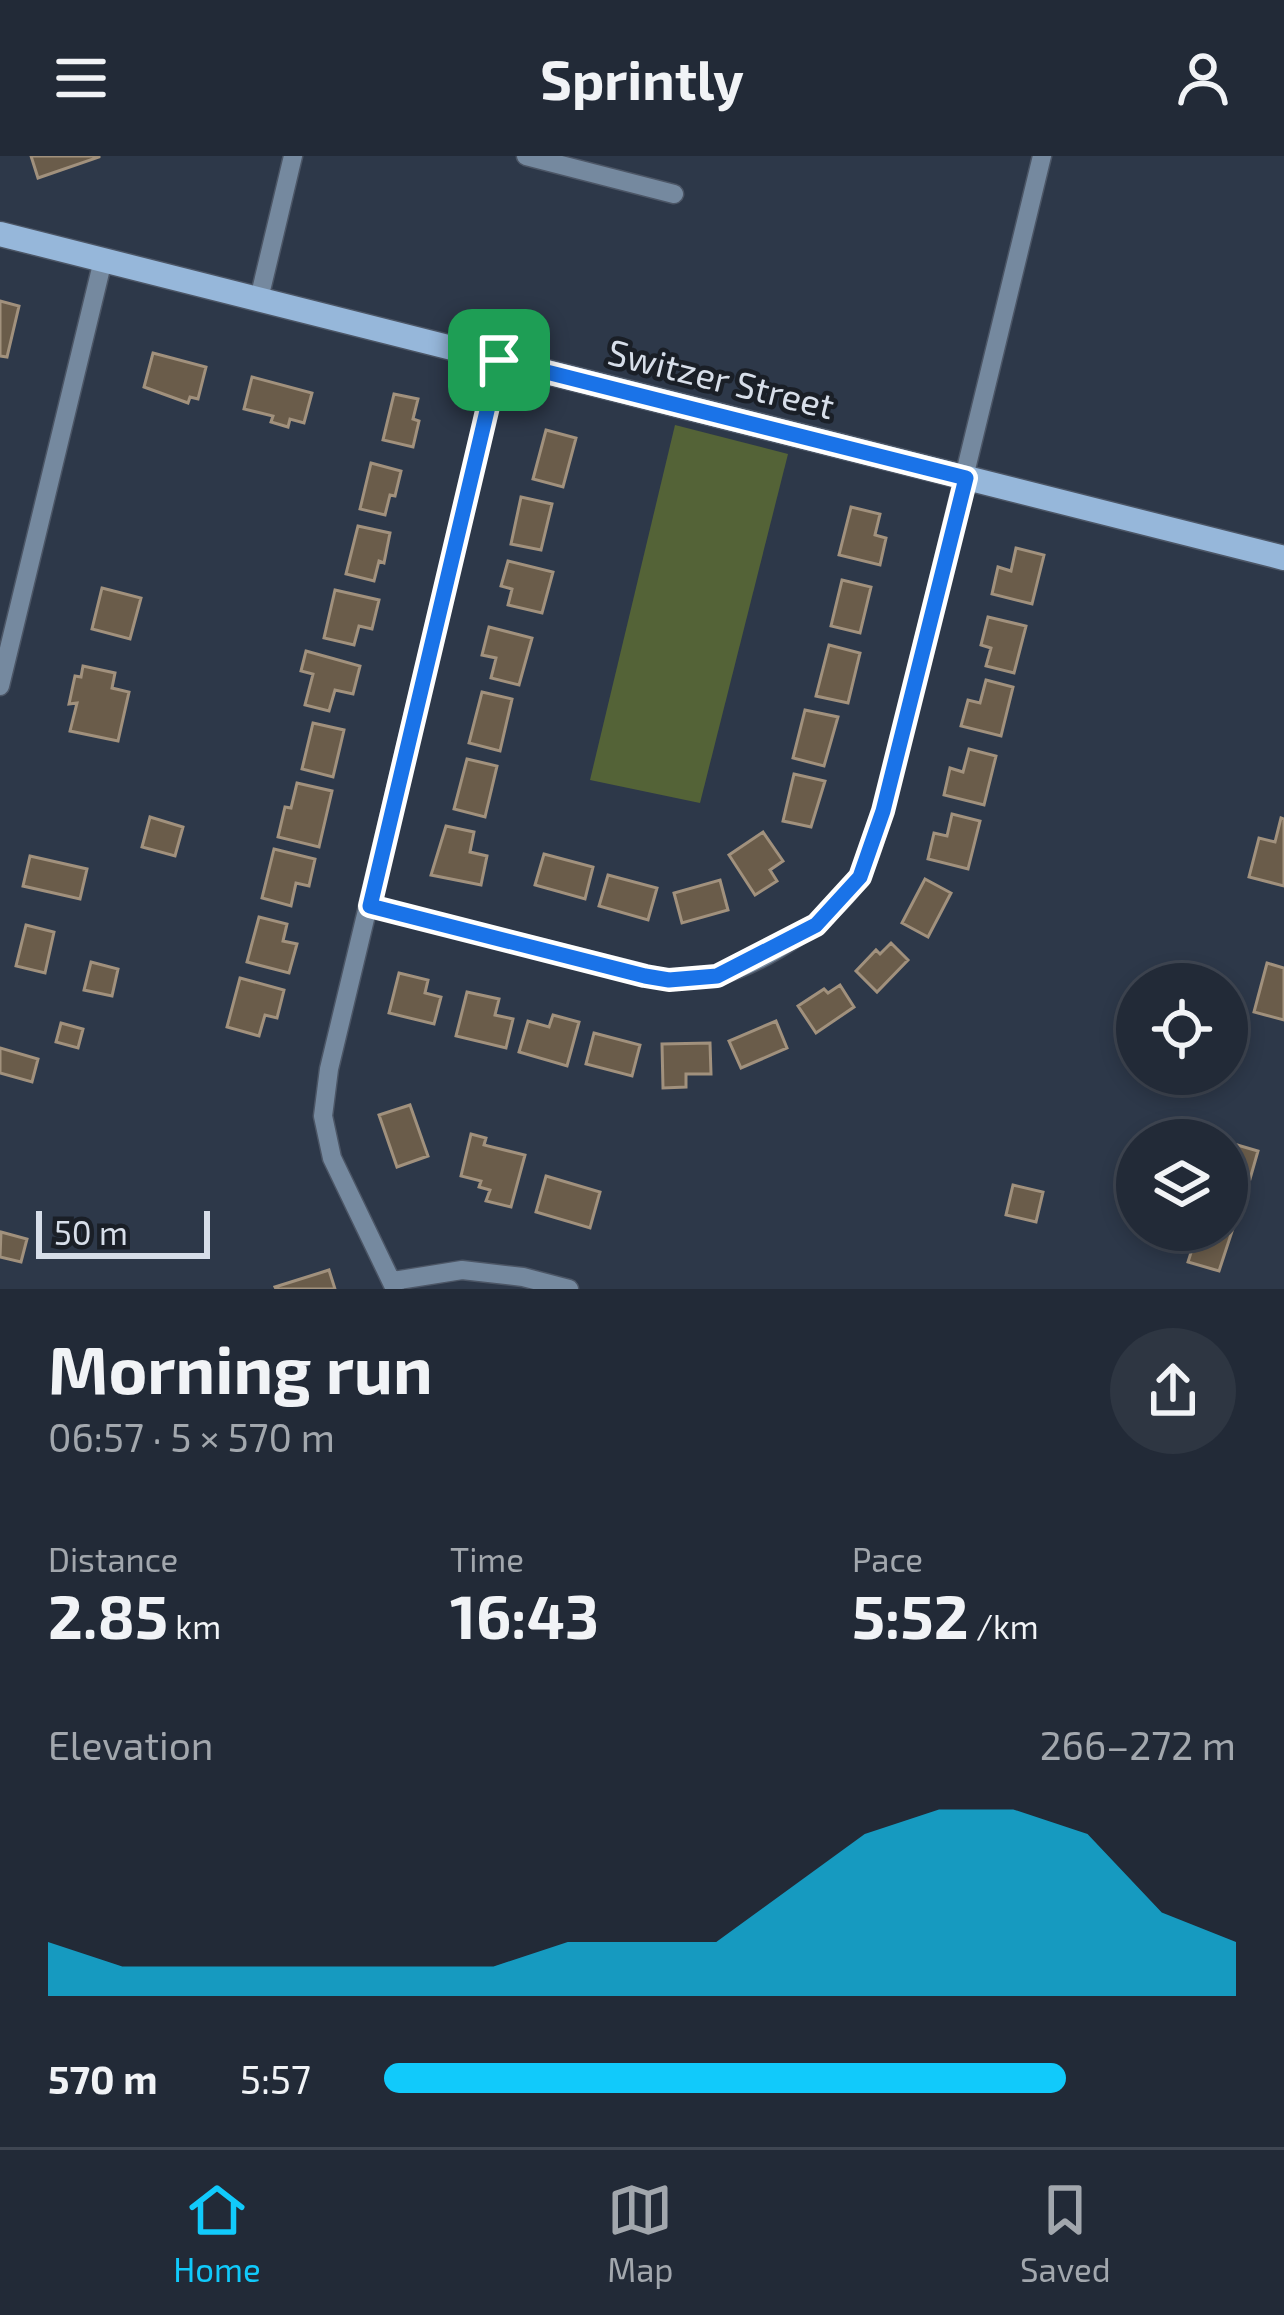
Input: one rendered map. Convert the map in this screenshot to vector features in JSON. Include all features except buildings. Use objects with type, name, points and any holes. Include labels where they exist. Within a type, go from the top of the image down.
[{"type":"street","points":[[259,299],[293,156]]},
{"type":"street","points":[[526,156],[674,194]]},
{"type":"street","points":[[370,906],[669,980],[717,976],[773,950],[833,910],[860,877],[873,847],[1042,156]]},
{"type":"street","name":"Switzer Street","points":[[0,234],[1284,558]]},
{"type":"street","points":[[0,686],[103,260]]},
{"type":"street","points":[[499,360],[329,1069],[323,1116],[332,1158],[394,1285],[462,1270],[523,1277],[569,1289]]},
{"type":"green space","points":[[675,425],[788,454],[700,803],[590,780]]},
{"type":"route","points":[[499,360],[966,478],[883,811],[860,877],[816,925],[717,976],[669,980],[645,976],[370,906],[499,360]]}]
